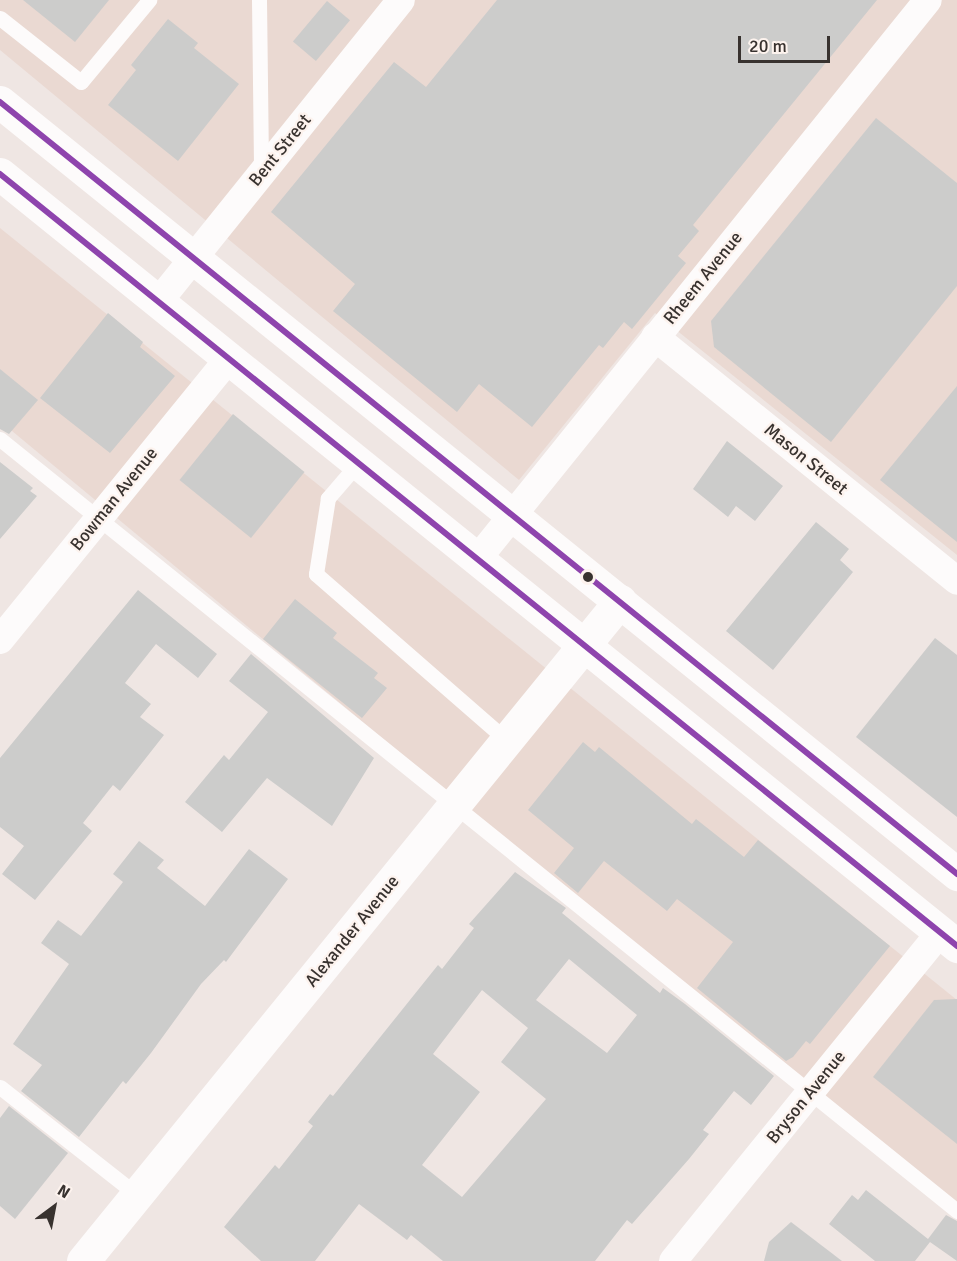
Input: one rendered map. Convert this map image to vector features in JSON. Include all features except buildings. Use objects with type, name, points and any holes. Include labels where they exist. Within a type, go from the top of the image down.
[{"type":"main road","points":[[0,102],[957,874]]},
{"type":"main road","points":[[0,174],[479,557],[584,645],[948,939]]},
{"type":"main road","name":"Alexander Avenue","points":[[83,1261],[620,601]]},
{"type":"street","name":"Bent Street","points":[[159,301],[401,0]]},
{"type":"street","name":"Rheem Avenue","points":[[479,557],[928,0]]},
{"type":"street","name":"Mason Street","points":[[655,337],[957,581]]},
{"type":"street","name":"Bowman Avenue","points":[[0,640],[228,358]]},
{"type":"street","name":"Bryson Avenue","points":[[673,1261],[810,1092],[948,939]]},
{"type":"lane","points":[[0,18],[81,82],[149,0]]},
{"type":"lane","points":[[259,0],[261,173]]},
{"type":"lane","points":[[0,439],[957,1210]]},
{"type":"lane","points":[[359,462],[328,498],[316,574],[506,740]]},
{"type":"lane","points":[[0,1087],[137,1195]]},
{"type":"shaded area","points":[[0,0],[957,0],[957,555],[655,313],[519,480],[0,50]]},
{"type":"shaded area","points":[[0,228],[957,1000],[957,1215],[0,421]]},
{"type":"transit line","points":[[0,102],[957,874]]},
{"type":"transit line","points":[[0,174],[957,946]]}]
